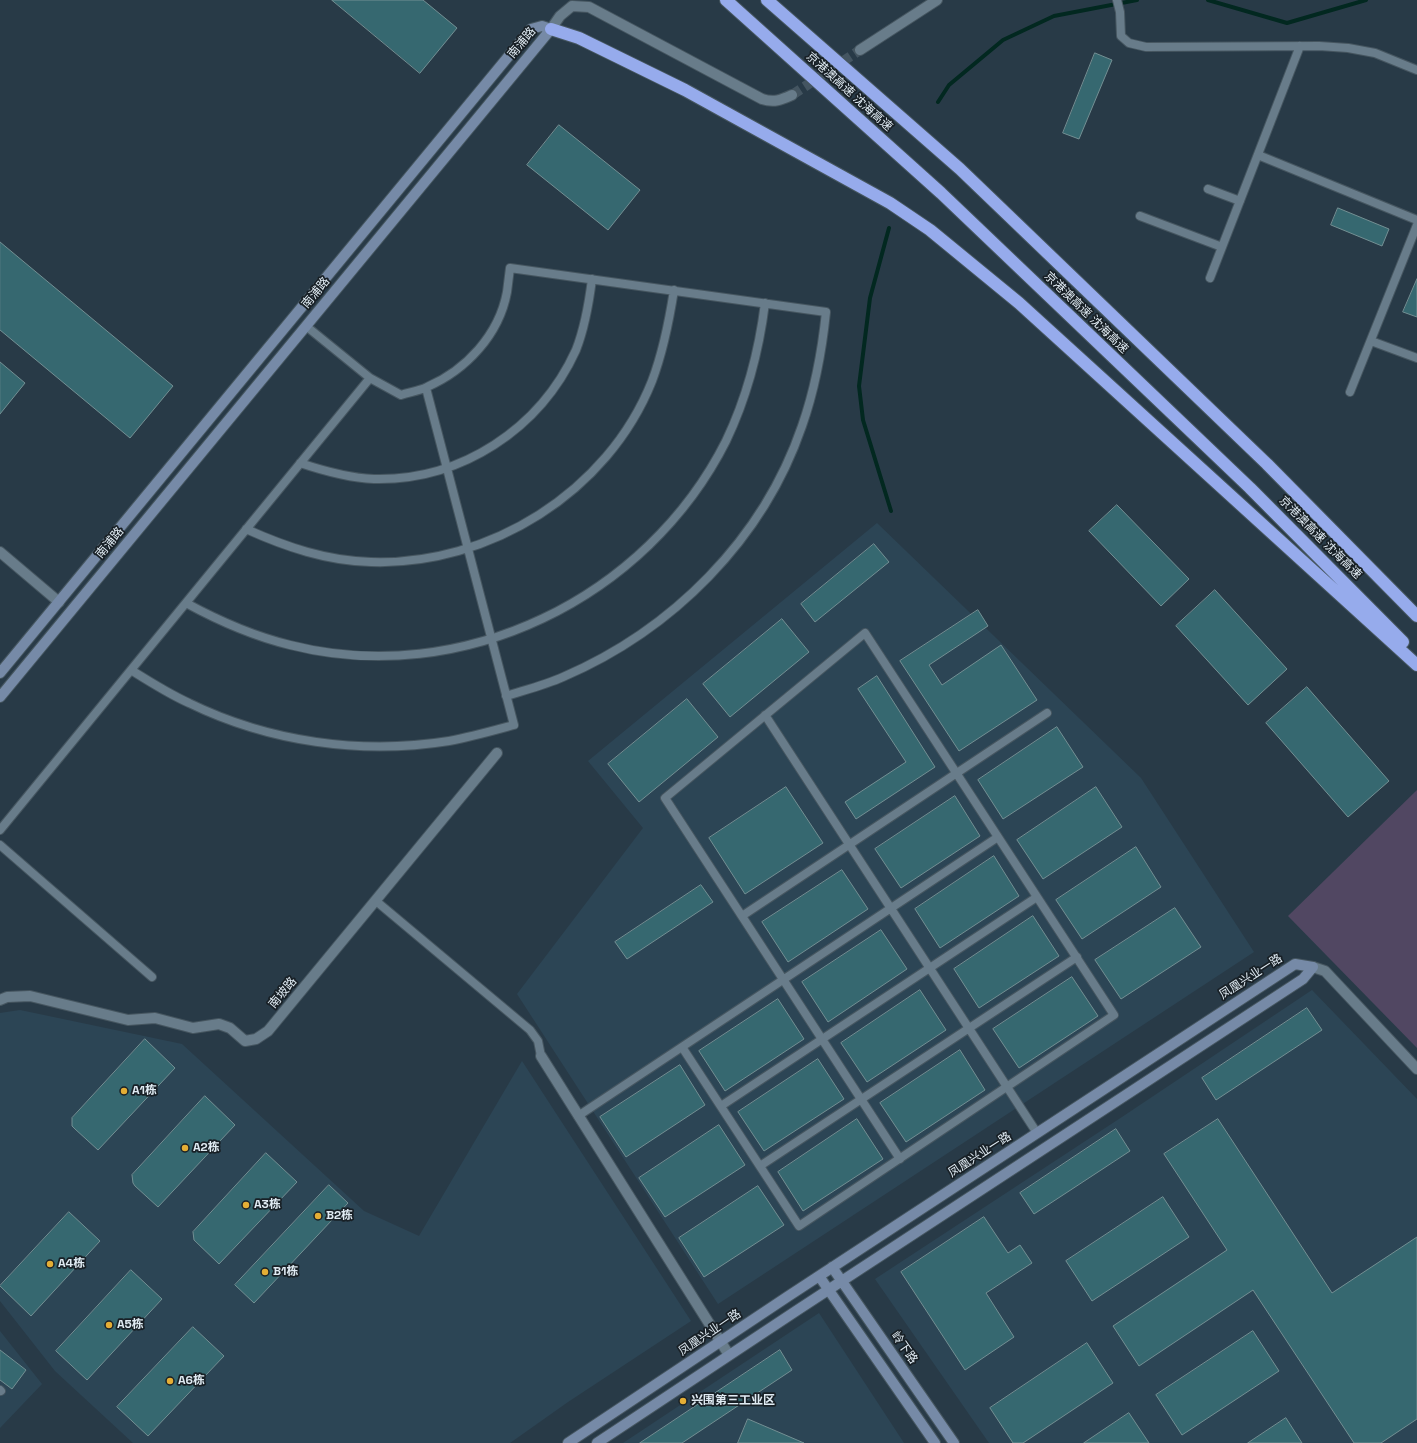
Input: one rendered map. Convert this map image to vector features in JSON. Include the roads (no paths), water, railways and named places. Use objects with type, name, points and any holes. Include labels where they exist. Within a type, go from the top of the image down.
[{"type":"highway","name":"京港澳高速 沈海高速","points":[[726,0],[941,193],[1250,488],[1417,656]]},
{"type":"highway","name":"京港澳高速 沈海高速","points":[[767,0],[960,169],[1267,464],[1417,616]]},
{"type":"highway","points":[[551,29],[579,38],[685,90],[890,203],[930,230],[1019,303],[1417,665]]},
{"type":"street","points":[[860,50],[937,0]]},
{"type":"street","points":[[551,29],[560,16],[572,6],[589,7],[771,102],[792,95]]},
{"type":"street","name":"南浦路","points":[[0,673],[531,29],[542,26],[551,29],[0,697]]},
{"type":"street","points":[[0,552],[59,602]]},
{"type":"street","name":"南坡路","points":[[0,1000],[7,997],[30,996],[128,1020],[155,1018],[193,1028],[219,1024],[230,1028],[244,1041],[256,1040],[268,1031],[497,753]]},
{"type":"street","name":"凤凰兴业一路","points":[[568,1443],[819,1276],[1295,964],[1313,967]]},
{"type":"street","points":[[596,1443],[1303,979],[1313,967],[1325,971],[1417,1069]]},
{"type":"street","points":[[541,1056],[729,1355]]},
{"type":"street","name":"岭下路","points":[[832,1268],[954,1443]]},
{"type":"street","points":[[819,1276],[935,1443]]},
{"type":"lane","points":[[1117,0],[1120,12],[1121,36],[1129,43],[1146,47],[1300,46],[1348,48],[1375,53],[1417,70]]},
{"type":"lane","points":[[1210,278],[1300,46]]},
{"type":"lane","points":[[1258,155],[1417,220]]},
{"type":"lane","points":[[1208,190],[1240,201]]},
{"type":"lane","points":[[1140,216],[1222,247]]},
{"type":"lane","points":[[1350,392],[1417,225]]},
{"type":"lane","points":[[306,326],[370,378],[401,395],[426,388],[449,376],[470,360],[486,340],[499,318],[507,293],[510,268],[826,312],[818,370],[802,428],[781,475],[763,507],[746,532],[708,578],[658,622],[615,651],[562,677],[506,696]]},
{"type":"lane","points":[[300,463],[336,474],[373,479],[411,477],[447,468],[480,454],[510,434],[537,410],[559,381],[576,349],[587,315],[592,279]]},
{"type":"lane","points":[[246,529],[276,543],[339,559],[371,562],[404,561],[436,557],[468,549],[498,538],[533,519],[553,506],[578,486],[600,463],[620,438],[633,418],[651,383],[664,345],[674,290]]},
{"type":"lane","points":[[186,603],[230,625],[264,638],[292,646],[341,654],[377,656],[406,655],[462,647],[492,639],[544,619],[569,606],[617,574],[660,535],[696,490],[726,441],[748,388],[756,360],[765,303]]},
{"type":"lane","points":[[1371,341],[1417,358]]},
{"type":"lane","points":[[0,830],[370,378]]},
{"type":"lane","points":[[131,670],[159,688],[219,716],[251,728],[316,742],[382,746],[416,745],[468,737],[514,725],[426,388]]},
{"type":"lane","points":[[682,1047],[799,1226],[900,1159],[1114,1015],[865,633],[665,798],[900,1159]]},
{"type":"lane","points":[[742,916],[1047,713]]},
{"type":"lane","points":[[765,715],[1037,1133]]},
{"type":"lane","points":[[578,1116],[998,837]]},
{"type":"lane","points":[[0,845],[152,977]]},
{"type":"lane","points":[[720,1106],[1037,897]]},
{"type":"lane","points":[[376,901],[530,1030],[538,1041],[541,1056]]},
{"type":"lane","points":[[760,1166],[1077,957]]},
{"type":"waterway","points":[[938,102],[949,85],[1003,40],[1054,16],[1137,0]]},
{"type":"waterway","points":[[1208,0],[1287,23],[1366,0]]},
{"type":"waterway","points":[[889,228],[870,298],[859,386],[863,420],[891,511]]},
{"type":"tunnel","points":[[792,95],[860,50]]},
{"type":"place","name":"A1栋","points":[[124,1091]]},
{"type":"place","name":"A2栋","points":[[185,1148]]},
{"type":"place","name":"A3栋","points":[[246,1205]]},
{"type":"place","name":"B2栋","points":[[318,1216]]},
{"type":"place","name":"A4栋","points":[[50,1264]]},
{"type":"place","name":"B1栋","points":[[265,1272]]},
{"type":"place","name":"A5栋","points":[[109,1325]]},
{"type":"place","name":"A6栋","points":[[170,1381]]},
{"type":"place","name":"兴围第三工业区","points":[[683,1401]]}]
